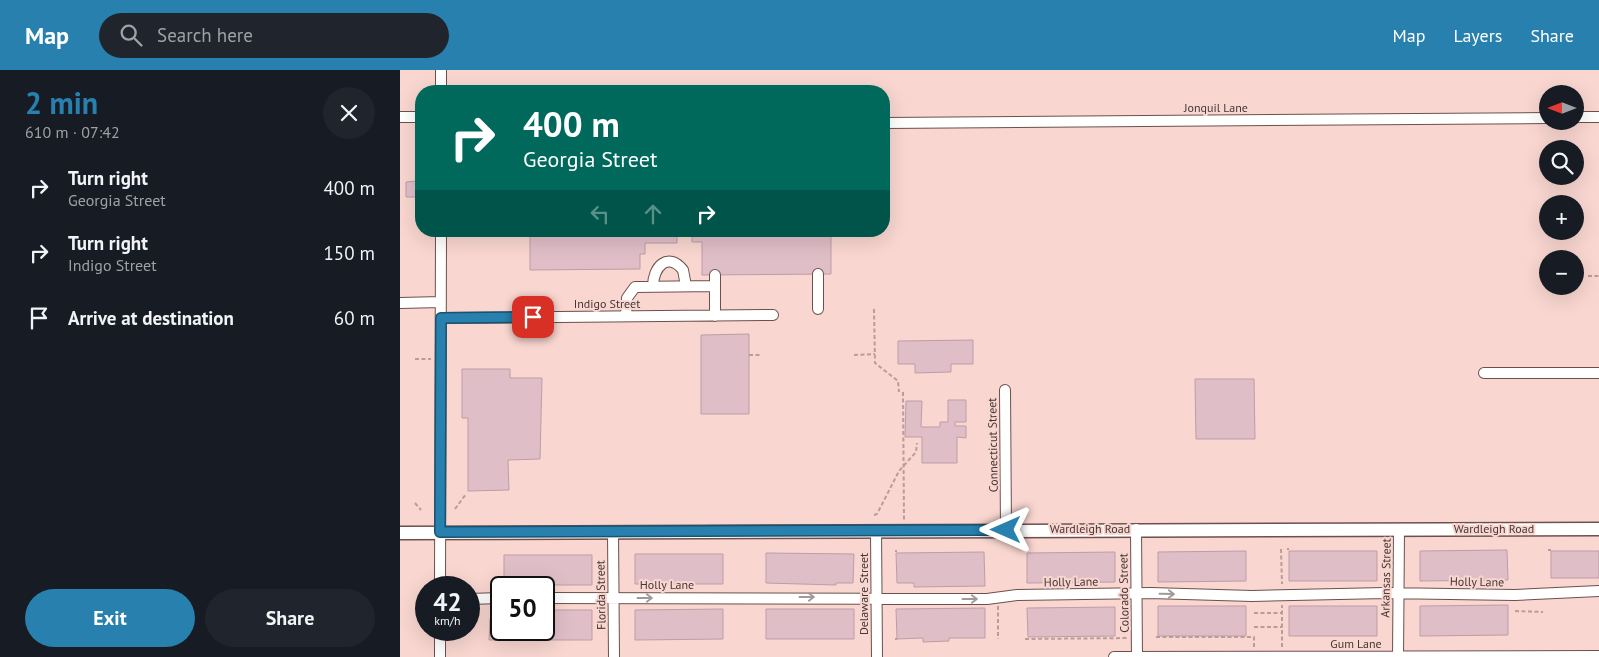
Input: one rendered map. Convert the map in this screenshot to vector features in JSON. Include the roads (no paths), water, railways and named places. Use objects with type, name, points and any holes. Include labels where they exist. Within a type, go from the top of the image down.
[{"type":"main road","name":"Wardleigh Road","points":[[400,533],[1136,529],[1599,529]]},
{"type":"street","points":[[441,70],[441,85]]},
{"type":"street","points":[[400,117],[415,117]]},
{"type":"street","points":[[1584,117],[1599,117]]},
{"type":"street","name":"Jonquil Lane","points":[[890,123],[1539,118]]},
{"type":"street","points":[[440,576],[441,237]]},
{"type":"street","points":[[654,286],[653,277],[657,268],[663,263],[671,262],[683,270],[686,286]]},
{"type":"street","points":[[818,274],[818,309]]},
{"type":"street","points":[[626,316],[627,301],[630,292],[635,287],[686,286],[715,280],[715,316]]},
{"type":"street","points":[[400,303],[441,302]]},
{"type":"street","name":"Indigo Street","points":[[441,318],[774,315]]},
{"type":"street","points":[[1484,373],[1599,373]]},
{"type":"street","name":"Connecticut Street","points":[[1005,390],[1006,530]]},
{"type":"street","name":"Colorado Street","points":[[1136,529],[1137,657]]},
{"type":"street","name":"Delaware Street","points":[[876,530],[877,657]]},
{"type":"street","name":"Arkansas Street","points":[[1398,657],[1399,530]]},
{"type":"street","name":"Florida Street","points":[[613,532],[614,657]]},
{"type":"street","name":"Holly Lane","points":[[555,598],[876,597],[987,599],[1017,595],[1137,594],[1252,596],[1599,592]]},
{"type":"street","points":[[440,641],[440,657]]},
{"type":"street","name":"Gum Lane","points":[[1114,657],[1599,656]]}]
